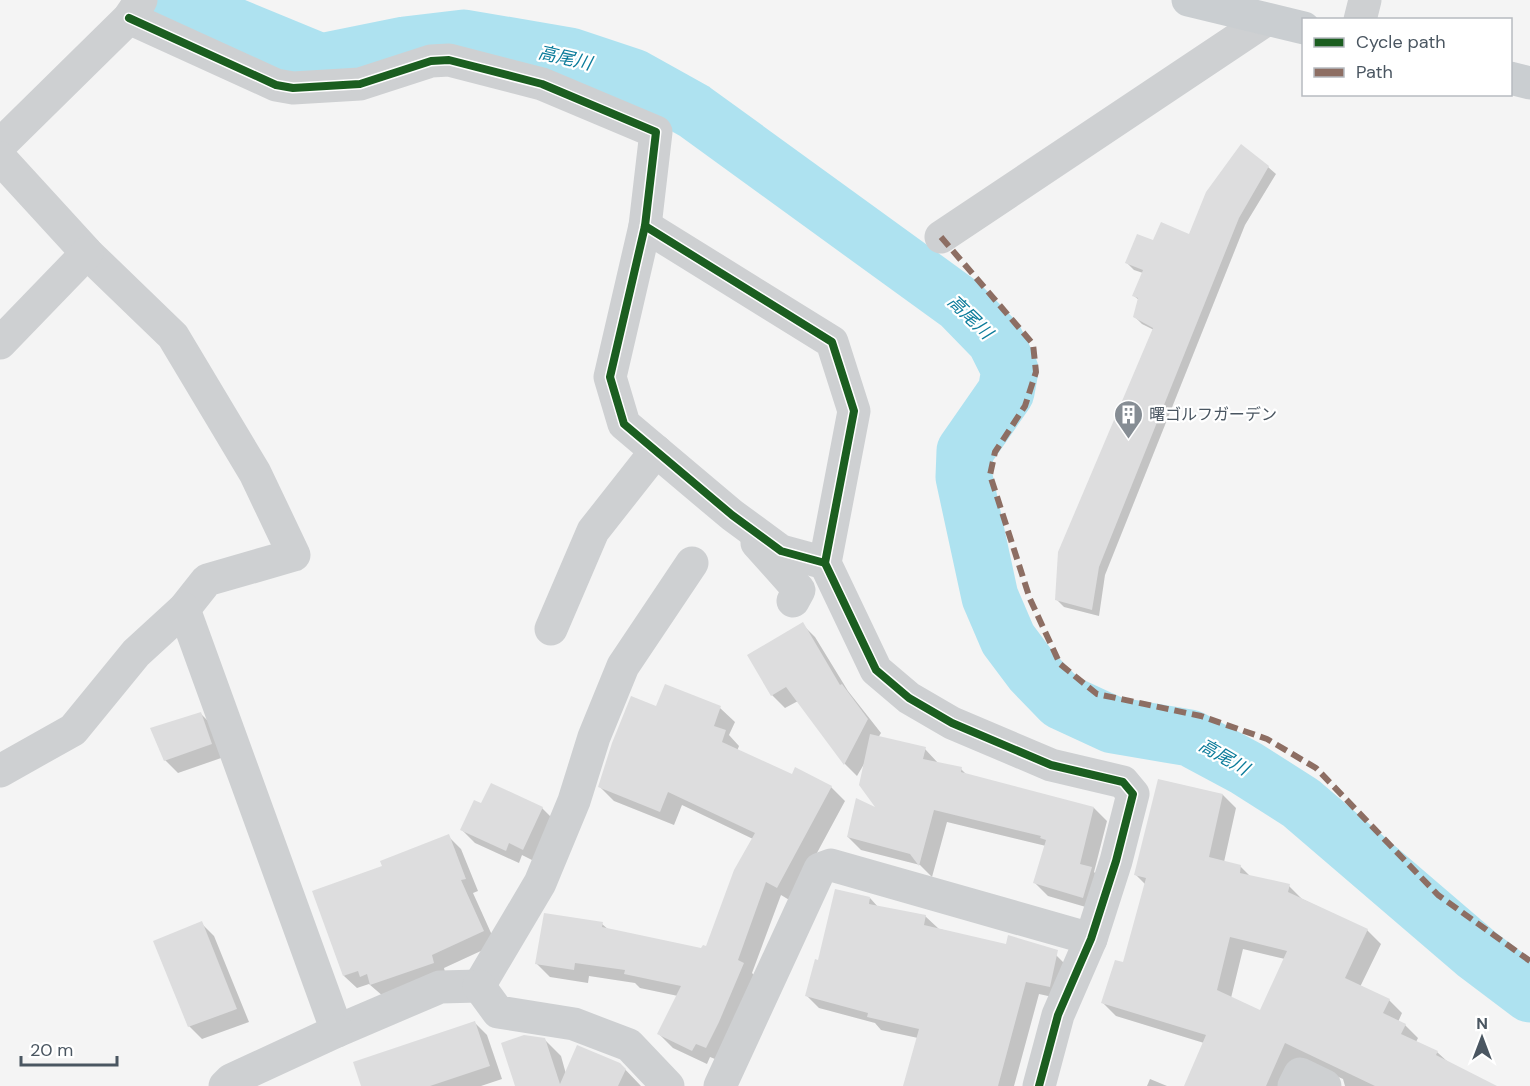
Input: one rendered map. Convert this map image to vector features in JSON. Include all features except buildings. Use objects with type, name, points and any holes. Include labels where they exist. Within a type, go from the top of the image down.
[{"type":"main road","points":[[1188,0],[1302,28]]},
{"type":"main road","points":[[1512,78],[1530,82]]},
{"type":"street","points":[[1360,18],[1365,0]]},
{"type":"street","points":[[0,145],[135,9],[276,85],[293,88],[360,84],[431,61],[450,60],[542,84],[656,132],[645,226],[610,377],[624,424],[732,515],[781,551],[825,563]]},
{"type":"street","points":[[941,237],[1266,20]]},
{"type":"street","points":[[0,158],[87,253],[173,336],[255,473],[294,555],[207,580],[184,609],[136,653],[73,730],[0,771]]},
{"type":"street","points":[[645,226],[832,342],[854,411],[825,563],[876,670],[909,698],[952,723],[1051,765],[1123,782],[1133,794],[1116,861],[1091,939],[1058,1015],[1039,1086]]},
{"type":"street","points":[[0,343],[87,253]]},
{"type":"street","points":[[551,629],[593,531],[656,451]]},
{"type":"street","points":[[732,515],[800,590],[793,602]]},
{"type":"street","points":[[479,986],[540,883],[574,801],[594,737],[623,666],[692,563]]},
{"type":"street","points":[[184,609],[338,1031]]},
{"type":"street","points":[[727,1085],[820,870],[831,865],[1091,939]]},
{"type":"street","points":[[225,1086],[231,1080],[440,987],[479,986]]},
{"type":"street","points":[[479,986],[498,1012],[574,1024],[629,1045],[668,1086]]},
{"type":"street","points":[[1294,1086],[1300,1074],[1325,1086]]},
{"type":"waterway","name":"高尾川","points":[[175,2],[321,62],[405,45],[464,38],[570,56],[633,77],[694,111],[960,304],[995,340],[1010,370],[1006,392],[965,451],[964,477],[990,597],[1008,639],[1032,671],[1061,701],[1113,725],[1190,738],[1246,768],[1301,803],[1477,954],[1530,994]]},
{"type":"marked path","points":[[941,237],[1033,344],[1036,372],[1025,406],[995,452],[990,475],[1030,599],[1060,664],[1097,694],[1201,716],[1267,739],[1316,768],[1438,895],[1530,961]]},
{"type":"cycle path","points":[[129,18],[276,85],[293,88],[360,84],[431,61],[449,60],[542,84],[656,132],[645,226],[610,377],[624,424],[732,515],[781,551],[825,563]]},
{"type":"cycle path","points":[[645,226],[832,342],[854,411],[825,563],[876,670],[909,698],[952,723],[1051,765],[1123,782],[1133,794],[1116,861],[1091,939],[1058,1015],[1039,1086]]},
{"type":"place","name":"曙ゴルフガーデン","points":[[1128,440]]}]
